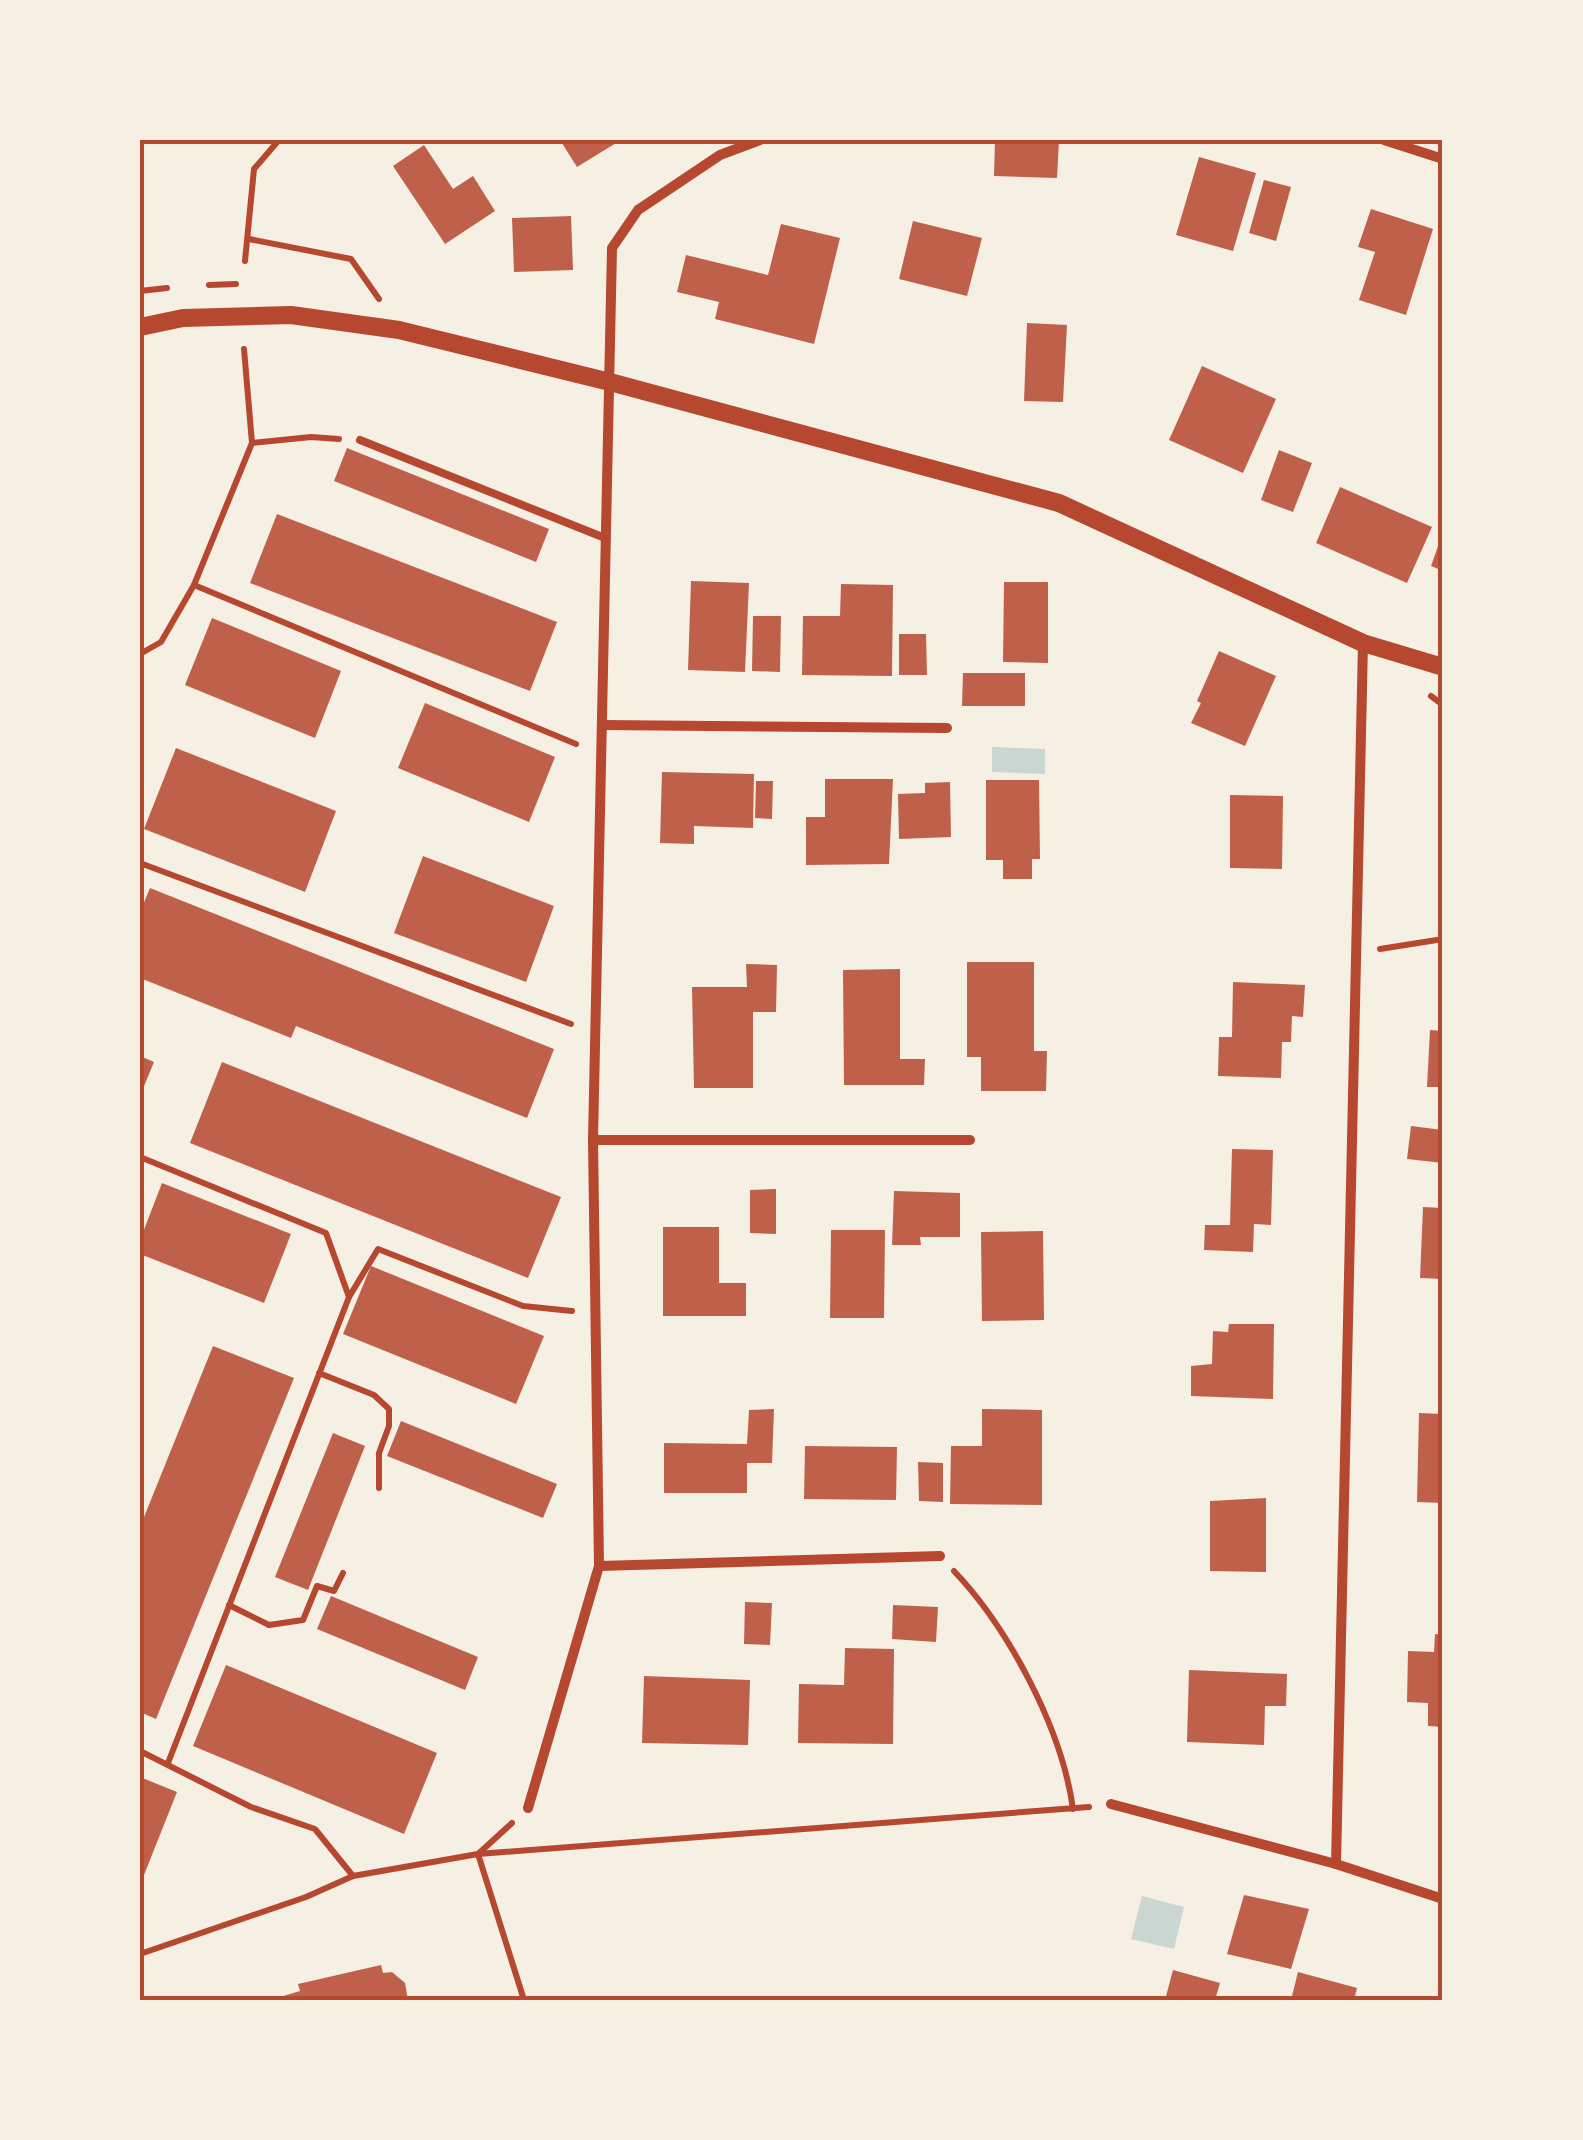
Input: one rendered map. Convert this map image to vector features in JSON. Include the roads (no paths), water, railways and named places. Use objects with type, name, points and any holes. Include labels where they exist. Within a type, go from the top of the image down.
[{"type":"street","points":[[528,1808],[599,1566],[593,1140],[612,248],[638,210],[720,155],[760,140]]},
{"type":"street","points":[[1384,140],[1443,159]]},
{"type":"street","points":[[140,327],[183,318],[291,316],[399,330],[610,382],[1060,503],[1363,643],[1443,667]]},
{"type":"street","points":[[1336,1864],[1363,643]]},
{"type":"street","points":[[603,725],[947,728]]},
{"type":"street","points":[[593,1140],[970,1140]]},
{"type":"street","points":[[599,1566],[940,1556]]},
{"type":"street","points":[[1110,1804],[1336,1864],[1443,1900]]},
{"type":"lane","points":[[360,440],[604,538]]}]
